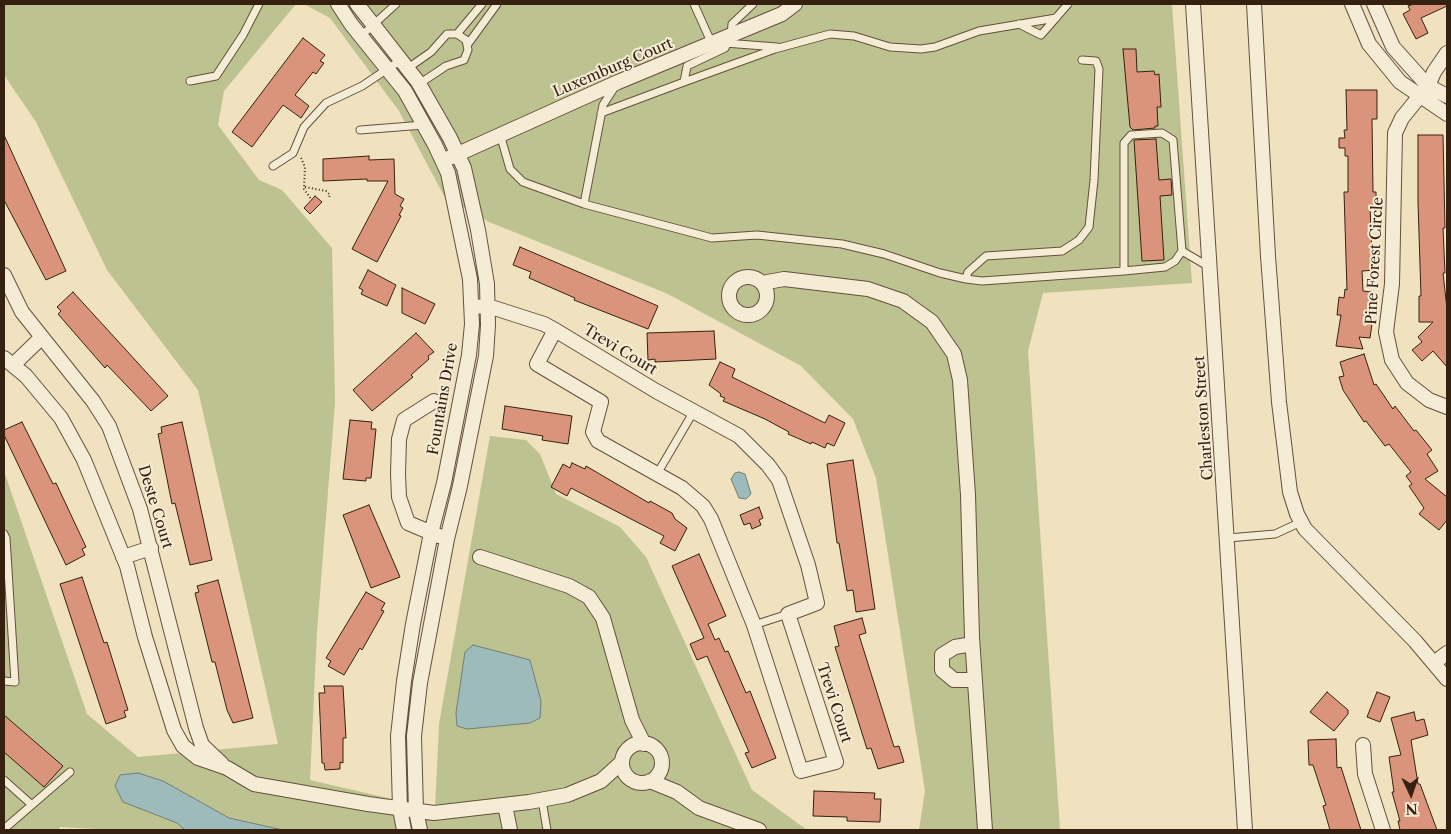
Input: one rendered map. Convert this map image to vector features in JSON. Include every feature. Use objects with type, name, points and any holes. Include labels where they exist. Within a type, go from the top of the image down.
[{"type":"street","name":"Fountains Drive","points":[[338,4],[405,91],[425,125],[448,173],[470,279],[472,307],[469,355],[444,483],[413,624],[402,699],[398,736],[400,809],[404,830]]},
{"type":"street","points":[[357,4],[419,84],[464,168],[478,230],[488,306],[486,356],[460,486],[447,539],[420,683],[414,736],[416,811],[420,830]]},
{"type":"street","name":"Luxemburg Court","points":[[442,161],[618,82],[711,44],[729,39],[782,14],[795,4]]},
{"type":"street","name":"Charleston Street","points":[[1193,4],[1245,830]]},
{"type":"street","points":[[1254,4],[1279,402],[1290,492],[1305,528],[1343,565],[1447,679]]},
{"type":"street","points":[[1352,4],[1369,44],[1400,82],[1424,92],[1447,96]]},
{"type":"street","points":[[1374,4],[1393,47],[1424,92],[1447,114]]},
{"type":"street","name":"Pine Forest Circle","points":[[1447,53],[1434,72],[1424,92],[1402,118],[1394,133],[1392,284],[1387,323],[1387,342],[1396,368],[1407,383],[1429,400],[1447,408]]},
{"type":"street","name":"Deste Court","points":[[4,275],[22,312],[93,401],[109,426],[128,473],[151,548],[194,722],[202,745],[226,768]]},
{"type":"street","points":[[762,282],[784,279],[868,289],[903,301],[932,322],[954,354],[960,380],[968,495],[972,644],[985,830]]},
{"type":"street","name":"Trevi Court","points":[[472,307],[488,306],[544,324],[555,330],[694,411],[739,436],[768,465],[779,480],[808,565],[817,602],[788,614],[836,762],[801,770],[754,625],[711,519],[702,506],[682,488],[598,441],[593,432],[601,402],[538,364],[555,330]]},
{"type":"street","points":[[8,362],[42,336]]},
{"type":"street","name":"Deste Court","points":[[8,362],[26,376],[61,418],[84,460],[124,557],[145,637],[174,731],[183,746],[198,758],[226,768],[254,784],[434,813],[542,800],[567,795],[601,781]]},
{"type":"street","points":[[434,401],[404,420],[399,440],[399,496],[408,523],[447,539]]},
{"type":"street","points":[[124,557],[151,548]]},
{"type":"street","points":[[480,558],[569,586],[589,597],[603,618],[632,720],[637,746]]},
{"type":"street","points":[[972,644],[955,647],[942,655],[942,670],[954,680],[974,680]]},
{"type":"street","points":[[1434,663],[1447,653]]},
{"type":"street","points":[[174,731],[190,729],[194,722]]},
{"type":"street","points":[[1363,745],[1365,774],[1383,830]]},
{"type":"street","points":[[601,781],[637,746]]},
{"type":"street","points":[[601,781],[633,780],[644,783],[656,778],[662,766],[662,759],[656,749],[637,746]]},
{"type":"street","points":[[622,762],[626,775],[633,780]]},
{"type":"street","points":[[662,766],[677,792]]},
{"type":"street","points":[[650,781],[677,792],[700,808],[759,830]]},
{"type":"street","points":[[505,805],[510,830]]},
{"type":"lane","points":[[190,81],[216,76],[243,35],[259,4]]},
{"type":"lane","points":[[361,36],[396,4]]},
{"type":"lane","points":[[273,166],[293,153],[304,127],[326,103],[362,86],[388,69],[405,64],[431,52],[443,37],[457,34],[482,4]]},
{"type":"lane","points":[[419,84],[446,66],[464,60],[468,44],[498,4]]},
{"type":"lane","points":[[694,4],[711,44]]},
{"type":"lane","points":[[684,82],[687,66],[725,48],[732,24],[753,4]]},
{"type":"lane","points":[[1019,24],[1041,35],[1068,4]]},
{"type":"lane","points":[[601,113],[782,47],[830,34],[842,33],[890,47],[921,49],[935,48],[979,31],[1056,18]]},
{"type":"lane","points":[[457,34],[468,44]]},
{"type":"lane","points":[[729,39],[782,47]]},
{"type":"lane","points":[[966,279],[968,272],[986,256],[1062,251],[1079,240],[1088,226],[1094,180],[1099,69],[1096,61],[1082,60]]},
{"type":"lane","points":[[584,204],[603,105],[618,82]]},
{"type":"lane","points":[[360,130],[425,125]]},
{"type":"lane","points":[[500,134],[510,169],[523,182],[584,204],[712,238],[757,235],[842,244],[884,254],[940,273],[982,281],[1124,271],[1166,268],[1175,262],[1182,252],[1173,140],[1162,133],[1131,135],[1124,143],[1124,271]]},
{"type":"lane","points":[[1182,252],[1211,268]]},
{"type":"lane","points":[[657,474],[694,411]]},
{"type":"lane","points":[[1228,538],[1275,534],[1301,522]]},
{"type":"lane","points":[[4,534],[6,538],[14,682],[4,682]]},
{"type":"lane","points":[[754,625],[788,614]]},
{"type":"lane","points":[[4,830],[70,772]]},
{"type":"lane","points":[[4,780],[32,805]]},
{"type":"lane","points":[[542,800],[547,830]]},
{"type":"path","points":[[293,153],[303,160],[306,194],[311,199]]},
{"type":"path","points":[[305,187],[326,191],[330,195],[328,199]]},
{"type":"green space","points":[[4,4],[296,4],[224,91],[218,125],[259,180],[282,190],[332,248],[335,403],[317,631],[310,780],[435,809],[439,724],[490,436],[526,440],[540,454],[556,494],[620,527],[646,557],[752,790],[807,830],[117,830],[60,827],[58,830],[4,830],[4,471],[87,714],[138,757],[278,744],[198,390],[107,270],[36,122],[4,75]]},
{"type":"green space","points":[[304,4],[1172,4],[1192,283],[1043,293],[1028,351],[1060,830],[919,830],[925,791],[876,478],[853,419],[801,366],[668,294],[489,222],[444,196],[399,111],[330,18]]},
{"type":"water","points":[[735,473],[745,474],[751,494],[746,499],[739,498],[731,479]]},
{"type":"water","points":[[473,645],[530,660],[541,701],[540,718],[530,723],[467,729],[457,726],[456,713],[465,652]]},
{"type":"water","points":[[138,773],[163,781],[229,818],[283,830],[185,830],[177,823],[123,802],[115,786],[120,775]]},
{"type":"building","points":[[1414,4],[1447,4],[1447,6],[1421,18],[1428,33],[1416,39],[1403,14],[1410,10],[1408,6]]},
{"type":"building","points":[[303,38],[325,55],[320,61],[324,63],[316,74],[313,72],[295,95],[309,106],[301,118],[283,105],[252,147],[232,132]]},
{"type":"building","points":[[1123,49],[1136,49],[1137,72],[1154,71],[1155,75],[1159,74],[1161,107],[1157,107],[1158,126],[1155,126],[1155,128],[1133,130],[1130,127]]},
{"type":"building","points":[[1346,90],[1377,90],[1377,119],[1372,119],[1373,192],[1376,192],[1376,206],[1370,206],[1372,256],[1376,256],[1377,270],[1362,271],[1363,291],[1371,292],[1367,324],[1372,324],[1370,338],[1359,337],[1363,349],[1336,346],[1341,315],[1337,315],[1339,297],[1344,298],[1345,289],[1347,290],[1344,192],[1348,192],[1348,156],[1345,156],[1345,148],[1339,148],[1339,138],[1345,138],[1344,130],[1347,130]]},
{"type":"building","points":[[4,135],[66,271],[46,280],[4,200]]},
{"type":"building","points":[[1418,135],[1443,135],[1445,273],[1443,273],[1447,309],[1447,367],[1433,351],[1422,361],[1412,350],[1422,342],[1418,337],[1433,322],[1419,322],[1419,296],[1421,296]]},
{"type":"building","points":[[1156,139],[1159,180],[1171,179],[1172,195],[1160,196],[1164,260],[1142,261],[1134,140]]},
{"type":"building","points":[[369,156],[369,160],[394,159],[395,194],[404,199],[400,206],[403,208],[399,215],[401,216],[377,262],[352,249],[388,181],[367,181],[367,179],[323,181],[323,159]]},
{"type":"building","points":[[315,196],[322,202],[310,214],[304,208]]},
{"type":"building","points":[[520,247],[658,306],[648,329],[574,300],[575,298],[529,278],[531,272],[513,265]]},
{"type":"building","points":[[368,270],[396,285],[387,306],[361,294],[363,290],[359,288]]},
{"type":"building","points":[[402,288],[435,304],[425,324],[402,313]]},
{"type":"building","points":[[73,292],[168,396],[151,411],[107,365],[105,368],[58,314],[61,311],[57,307]]},
{"type":"building","points":[[714,331],[716,359],[655,362],[655,359],[648,360],[647,333]]},
{"type":"building","points":[[416,333],[434,352],[411,375],[413,377],[372,411],[353,390]]},
{"type":"building","points":[[1364,354],[1374,385],[1376,384],[1393,409],[1395,406],[1414,431],[1416,430],[1432,450],[1427,454],[1438,471],[1425,479],[1447,497],[1447,520],[1439,530],[1419,514],[1424,508],[1409,486],[1412,484],[1406,476],[1411,472],[1389,444],[1385,446],[1366,421],[1364,422],[1343,390],[1339,377],[1344,376],[1340,362]]},
{"type":"building","points":[[720,362],[735,369],[732,377],[825,423],[829,415],[845,423],[834,446],[827,443],[825,448],[812,442],[811,444],[788,434],[789,432],[765,419],[723,401],[725,398],[720,396],[721,394],[709,385]]},
{"type":"building","points":[[505,406],[572,416],[568,444],[542,440],[543,436],[502,429]]},
{"type":"building","points":[[350,420],[372,422],[371,429],[376,429],[371,478],[366,478],[366,481],[343,479]]},
{"type":"building","points":[[22,422],[53,484],[56,483],[86,547],[82,549],[85,555],[66,565],[4,435],[4,430]]},
{"type":"building","points":[[182,422],[212,560],[190,565],[175,503],[172,504],[158,434],[162,433],[161,427]]},
{"type":"building","points":[[853,460],[875,609],[856,612],[853,590],[847,591],[839,543],[837,543],[827,464]]},
{"type":"building","points":[[572,463],[585,469],[586,466],[649,503],[650,501],[672,513],[675,519],[687,528],[675,551],[660,543],[664,536],[571,488],[567,496],[551,487],[563,464],[570,468]]},
{"type":"building","points":[[369,505],[400,577],[371,588],[343,515]]},
{"type":"building","points":[[759,507],[763,518],[759,520],[761,525],[752,529],[750,523],[744,525],[740,515]]},
{"type":"building","points":[[699,554],[726,616],[708,624],[715,640],[719,638],[725,652],[728,651],[746,693],[750,691],[776,758],[752,768],[745,753],[749,752],[707,656],[697,660],[690,644],[704,638],[672,566]]},
{"type":"building","points":[[82,577],[104,643],[107,642],[128,710],[124,711],[126,717],[106,724],[60,584]]},
{"type":"building","points":[[218,580],[253,718],[233,723],[227,710],[215,662],[212,662],[195,593],[199,592],[197,586]]},
{"type":"building","points":[[366,592],[385,603],[381,610],[384,611],[362,650],[360,648],[344,675],[328,666],[331,661],[326,658]]},
{"type":"building","points":[[862,618],[866,633],[859,635],[894,747],[899,746],[904,762],[878,769],[871,748],[867,749],[835,647],[839,646],[834,626]]},
{"type":"building","points":[[324,686],[343,686],[346,738],[343,738],[343,763],[340,762],[340,769],[325,770],[324,763],[322,763],[319,693],[325,693]]},
{"type":"building","points":[[1327,692],[1348,710],[1348,714],[1334,731],[1310,712]]},
{"type":"building","points":[[1377,692],[1390,697],[1380,722],[1367,717]]},
{"type":"building","points":[[1414,712],[1416,721],[1424,719],[1428,735],[1411,740],[1418,784],[1420,784],[1437,830],[1400,830],[1398,821],[1400,821],[1392,792],[1394,792],[1389,757],[1401,755],[1391,718]]},
{"type":"building","points":[[4,715],[63,766],[44,787],[4,752]]},
{"type":"building","points":[[1336,739],[1337,768],[1341,767],[1361,830],[1330,830],[1323,806],[1326,805],[1313,765],[1309,765],[1308,740]]},
{"type":"building","points":[[814,791],[875,793],[874,799],[881,799],[880,822],[847,821],[847,817],[813,816]]}]
